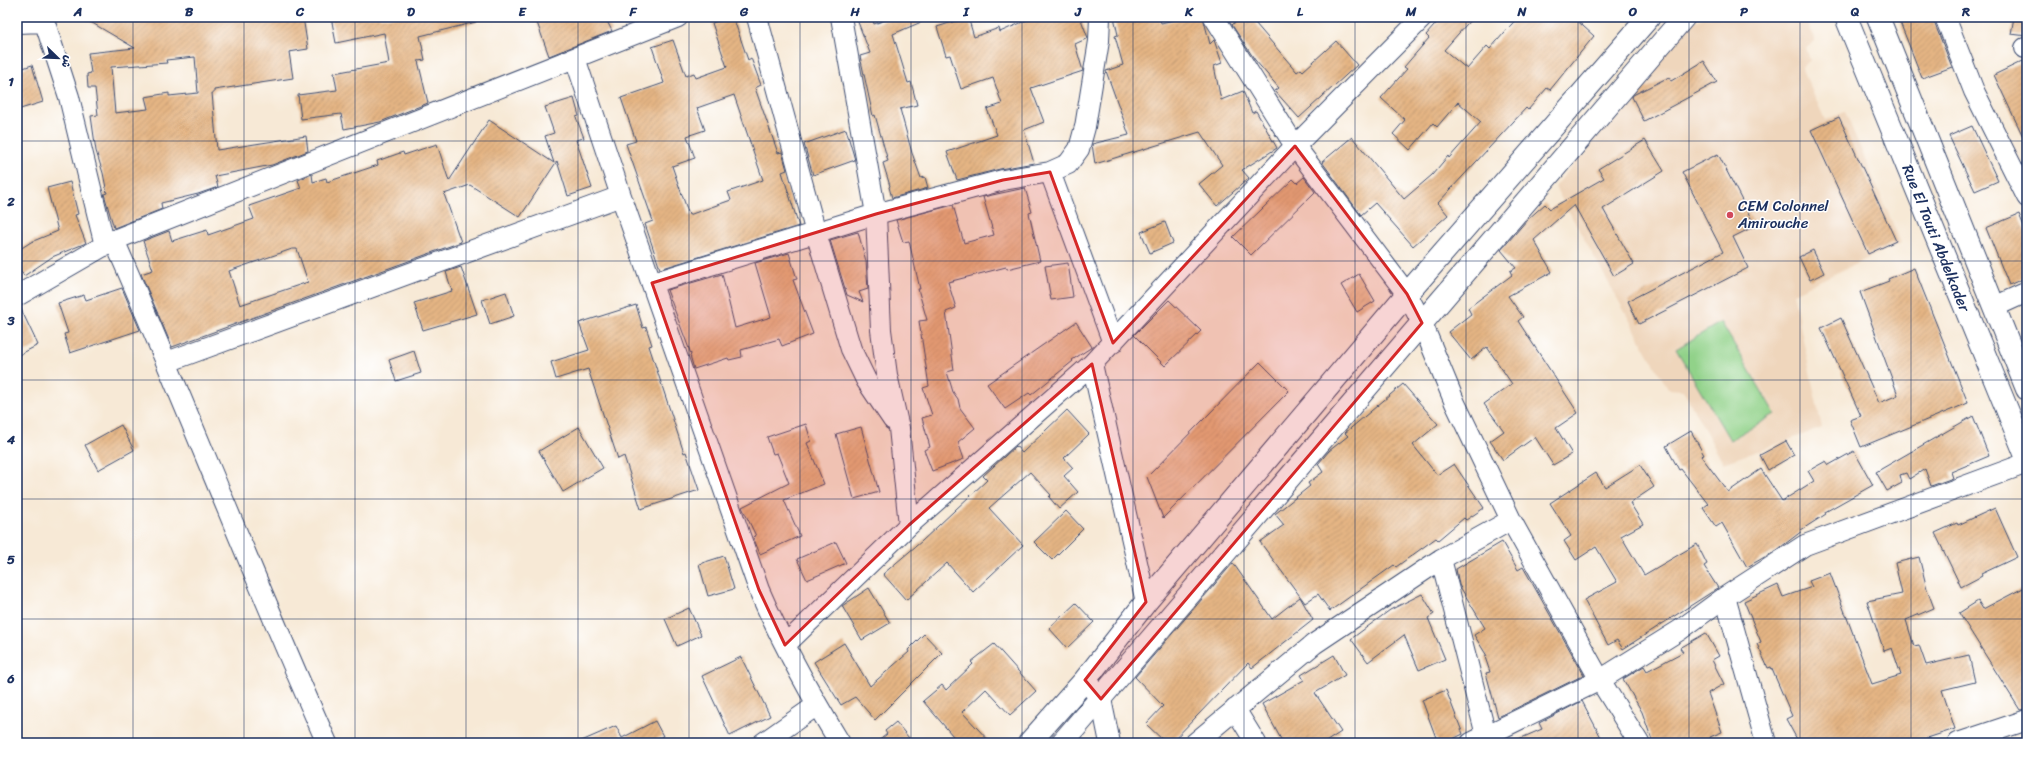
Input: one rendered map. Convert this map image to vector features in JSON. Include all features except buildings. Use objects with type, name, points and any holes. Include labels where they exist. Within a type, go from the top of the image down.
[{"type":"main road","points":[[1029,743],[1085,680],[1146,602],[1407,294],[1649,17]]},
{"type":"main road","points":[[1062,743],[1684,17]]},
{"type":"main road","name":"Rue El Touti Abdelkader","points":[[1846,17],[2027,458]]},
{"type":"main road","name":"Rue El Touti Abdelkader","points":[[1878,17],[2027,389]]},
{"type":"street","points":[[17,296],[110,243],[678,17]]},
{"type":"street","points":[[757,17],[816,233],[851,349],[877,398],[899,428]]},
{"type":"street","points":[[841,17],[876,214],[881,330],[886,375],[899,428],[909,525]]},
{"type":"street","points":[[652,283],[876,214],[1003,180],[1050,172],[1068,164],[1079,149],[1085,127],[1099,41],[1100,17]]},
{"type":"street","points":[[785,645],[909,525],[1092,364],[1296,146],[1423,17]]},
{"type":"street","points":[[1944,17],[1974,91],[2027,197]]},
{"type":"street","points":[[17,23],[43,20],[69,97],[110,243],[167,362],[276,628],[327,743]]},
{"type":"street","points":[[1221,20],[1296,146],[1407,294],[1422,323],[1455,403],[1511,520],[1600,680],[1639,743]]},
{"type":"street","points":[[575,58],[621,196],[759,590],[785,645],[817,705],[840,743]]},
{"type":"street","points":[[1050,172],[1113,343]]},
{"type":"street","points":[[167,362],[621,196]]},
{"type":"street","points":[[1994,307],[2027,292]]},
{"type":"street","points":[[1092,364],[1146,602]]},
{"type":"street","points":[[1441,559],[1482,740],[1600,680],[1680,630],[1725,597],[1805,545],[2027,463]]},
{"type":"street","points":[[1195,743],[1314,644],[1441,559],[1511,520]]},
{"type":"street","points":[[1725,597],[1766,743]]},
{"type":"street","points":[[1085,680],[1101,699],[1110,743]]},
{"type":"street","points":[[763,743],[817,705]]},
{"type":"street","points":[[1235,709],[1256,743]]},
{"type":"street","points":[[1958,743],[2027,720]]},
{"type":"highlighted area","points":[[1295,146],[1407,294],[1422,323],[1101,699],[1085,680],[1146,602],[1092,364],[909,525],[785,645],[759,590],[652,283],[876,214],[1003,180],[1050,172],[1113,343]]},
{"type":"shaded area","name":"CEM Colonnel Amirouche","points":[[1707,17],[1806,17],[1815,41],[1806,48],[1810,60],[1802,68],[1825,120],[1845,112],[1901,243],[1793,293],[1822,428],[1723,463],[1683,390],[1668,389],[1555,187],[1687,24]]},
{"type":"green space","points":[[1721,322],[1775,414],[1730,440],[1676,349]]},
{"type":"place","name":"CEM Colonnel Amirouche","points":[[1730,215]]}]
